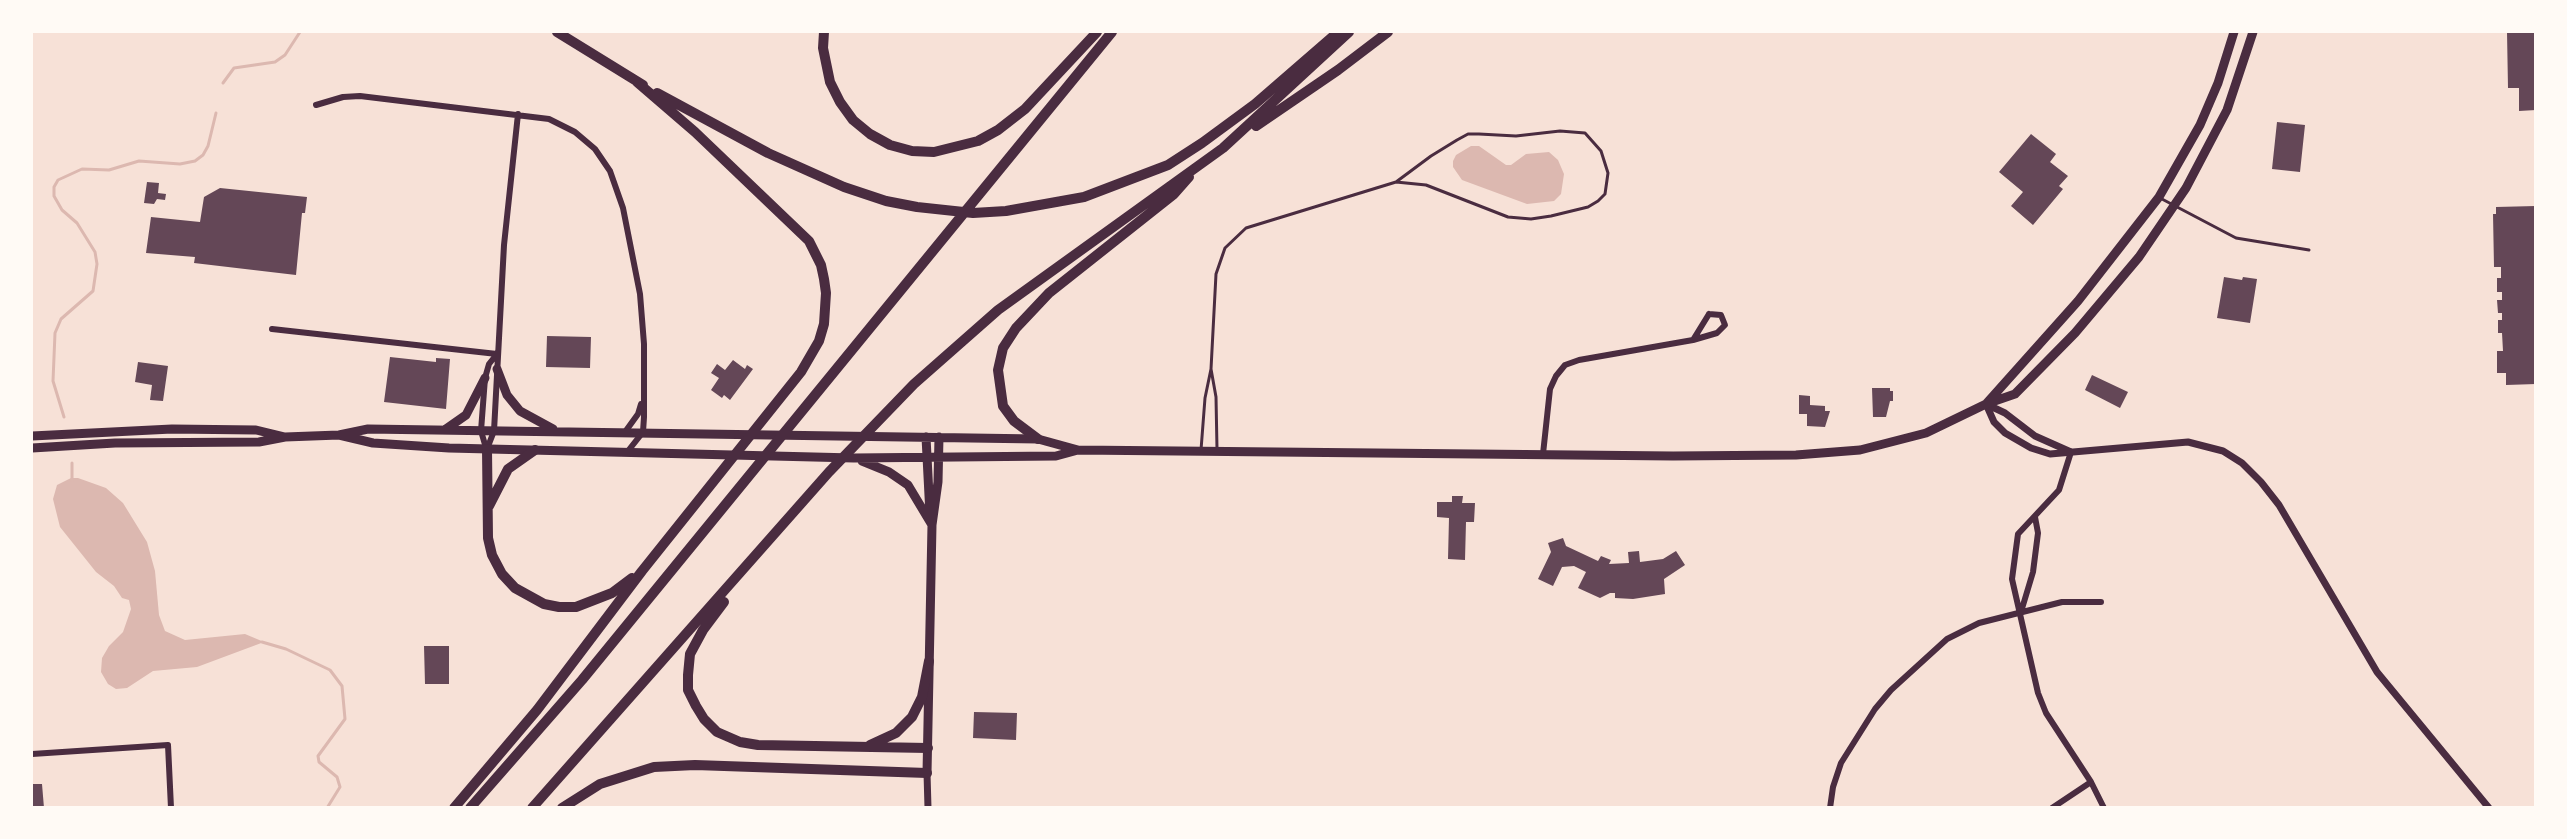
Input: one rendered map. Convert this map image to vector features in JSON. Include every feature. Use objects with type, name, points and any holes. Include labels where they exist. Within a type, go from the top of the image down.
[{"type":"highway","points":[[557,32],[637,82],[768,153],[844,187],[886,201],[973,213],[1006,211],[1084,197],[1168,165],[1255,104],[1338,32]]},
{"type":"highway","points":[[824,32],[823,48],[830,82],[840,102],[853,120],[870,134],[890,145],[912,151],[934,152],[978,141],[998,130],[1025,109],[1098,32]]},
{"type":"highway","points":[[470,807],[582,680],[799,413],[986,189],[1112,32]]},
{"type":"highway","points":[[1223,148],[1349,32]]},
{"type":"highway","points":[[532,807],[829,472],[887,411],[998,310],[1198,165],[1338,70],[1388,32]]},
{"type":"highway","points":[[454,807],[537,710],[712,481],[801,372],[819,341],[825,316],[826,293],[818,258],[809,241],[637,82]]},
{"type":"highway","points":[[1038,439],[1014,421],[1003,406],[998,382],[1003,348],[1016,328],[1049,293],[1174,194],[1198,165]]},
{"type":"highway","points":[[487,449],[488,538],[492,555],[502,574],[515,588],[544,604],[576,607],[597,601],[642,571]]},
{"type":"highway","points":[[487,512],[508,469],[535,450]]},
{"type":"highway","points":[[795,512],[754,568],[703,630],[690,654],[688,690],[704,719],[717,732],[735,740],[777,746],[928,748]]},
{"type":"highway","points":[[864,747],[896,732],[912,717],[922,696],[929,661]]},
{"type":"highway","points":[[562,807],[600,784],[654,767],[695,765],[927,773]]},
{"type":"main road","points":[[1986,404],[2078,301],[2159,197],[2200,125],[2218,83],[2234,32]]},
{"type":"main road","points":[[339,435],[374,443],[487,449],[927,459],[1056,456],[1078,450],[1673,456],[1838,453],[1904,440],[1946,424],[1986,404],[2015,394],[2075,333],[2139,257],[2175,206],[2227,110],[2253,32]]},
{"type":"main road","points":[[497,369],[507,395],[520,411],[558,431]]},
{"type":"main road","points":[[441,430],[454,425],[466,415],[485,378]]},
{"type":"main road","points":[[32,436],[172,429],[256,430],[285,437]]},
{"type":"main road","points":[[32,448],[115,443],[260,442],[285,437],[339,435],[368,429],[1038,439],[1078,450]]},
{"type":"main road","points":[[926,437],[932,525]]},
{"type":"main road","points":[[927,773],[932,525],[939,437]]},
{"type":"main road","points":[[854,458],[879,467],[908,485],[932,525]]},
{"type":"street","points":[[316,105],[343,97],[360,96],[549,118],[575,132],[595,149],[610,171],[623,208],[640,294],[644,344],[643,432],[628,451]]},
{"type":"street","points":[[487,449],[494,431],[501,291],[519,114]]},
{"type":"street","points":[[1543,454],[1550,389],[1556,375],[1565,366],[1579,360],[1692,340],[1717,333],[1725,325],[1721,315],[1709,314],[1692,340]]},
{"type":"street","points":[[272,329],[497,354]]},
{"type":"street","points":[[487,449],[482,431],[485,378],[489,364],[497,354]]},
{"type":"street","points":[[625,432],[638,414],[643,400]]},
{"type":"street","points":[[1986,404],[2005,413],[2035,436],[2071,452]]},
{"type":"street","points":[[1986,404],[1996,424],[2019,442],[2050,454],[2064,455],[2071,452],[2188,442],[2218,449],[2242,463],[2279,505],[2377,672],[2489,807]]},
{"type":"street","points":[[2071,452],[2059,490],[2035,517],[2020,528],[2014,546],[2012,579],[2038,693],[2046,713],[2091,782],[2104,807]]},
{"type":"street","points":[[2021,612],[2033,572],[2038,533],[2035,517]]},
{"type":"street","points":[[1830,807],[1833,787],[1841,763],[1875,709],[1891,690],[1938,646],[1958,632],[1979,623],[2062,602],[2101,602]]},
{"type":"street","points":[[32,754],[168,745],[171,807]]},
{"type":"street","points":[[927,773],[928,807]]},
{"type":"street","points":[[2052,807],[2091,782]]},
{"type":"lane","points":[[1201,450],[1204,398],[1211,369],[1216,274],[1225,248],[1246,228],[1396,182],[1431,156],[1468,134],[1516,136],[1560,131],[1585,133],[1601,151],[1608,173],[1605,194],[1598,201],[1572,212],[1531,219],[1508,218],[1426,185],[1396,182]]},
{"type":"lane","points":[[2159,197],[2236,238],[2309,250]]},
{"type":"lane","points":[[1211,369],[1216,397],[1217,451]]},
{"type":"shaded area","points":[[1471,146],[1479,146],[1506,165],[1511,165],[1526,154],[1549,152],[1558,160],[1564,174],[1561,194],[1554,201],[1527,204],[1462,180],[1453,167],[1453,161],[1456,155]]},
{"type":"shaded area","points":[[71,478],[78,478],[106,488],[123,503],[147,542],[155,571],[159,615],[165,631],[185,640],[245,634],[264,642],[197,667],[153,671],[127,688],[116,689],[108,684],[101,672],[102,658],[109,646],[123,632],[131,609],[129,600],[122,598],[114,586],[96,572],[60,527],[53,499],[57,485]]},
{"type":"building","points":[[2507,32],[2536,32],[2536,110],[2519,111],[2519,88],[2508,88]]},
{"type":"building","points":[[2277,122],[2305,125],[2300,172],[2272,169]]},
{"type":"building","points":[[2031,134],[2056,154],[2050,162],[2068,176],[2059,186],[2063,189],[2033,225],[2011,206],[2023,192],[1999,172]]},
{"type":"building","points":[[147,182],[159,183],[158,193],[166,194],[165,200],[157,199],[154,204],[144,203]]},
{"type":"building","points":[[220,188],[307,197],[305,213],[302,213],[296,275],[194,263],[195,257],[146,253],[151,217],[200,222],[204,197]]},
{"type":"building","points":[[2536,206],[2536,384],[2506,385],[2506,373],[2497,373],[2497,351],[2503,351],[2502,333],[2498,333],[2498,320],[2502,320],[2502,313],[2498,313],[2497,300],[2502,300],[2502,292],[2497,292],[2497,278],[2501,278],[2501,267],[2494,267],[2493,214],[2496,214],[2496,207]]},
{"type":"building","points":[[2224,277],[2242,280],[2243,277],[2257,279],[2250,323],[2217,318]]},
{"type":"building","points":[[547,336],[591,337],[590,368],[546,367]]},
{"type":"building","points":[[390,357],[436,362],[436,358],[450,359],[446,409],[384,402]]},
{"type":"building","points":[[733,360],[745,369],[747,365],[753,369],[730,400],[724,395],[722,398],[711,390],[719,378],[711,373],[717,364],[725,370]]},
{"type":"building","points":[[138,362],[168,366],[163,401],[150,400],[152,385],[135,382]]},
{"type":"building","points":[[2092,375],[2128,392],[2120,408],[2085,390]]},
{"type":"building","points":[[1872,388],[1890,388],[1890,391],[1893,391],[1893,401],[1890,401],[1886,417],[1873,417]]},
{"type":"building","points":[[1799,395],[1810,396],[1810,405],[1825,406],[1825,411],[1830,411],[1825,427],[1807,426],[1807,414],[1799,414]]},
{"type":"building","points":[[1452,496],[1463,496],[1462,503],[1475,503],[1474,522],[1466,522],[1465,560],[1448,559],[1449,518],[1437,517],[1437,502],[1452,502]]},
{"type":"building","points":[[1563,538],[1566,546],[1598,561],[1601,556],[1611,560],[1609,564],[1629,563],[1628,552],[1639,551],[1640,562],[1663,559],[1676,551],[1685,565],[1664,579],[1665,594],[1633,599],[1615,598],[1615,593],[1610,593],[1600,598],[1578,588],[1586,572],[1574,566],[1562,567],[1553,586],[1538,579],[1551,552],[1548,543]]},
{"type":"building","points":[[424,646],[449,646],[449,684],[425,684]]},
{"type":"building","points":[[974,712],[1017,713],[1016,740],[973,738]]},
{"type":"building","points":[[32,784],[42,784],[44,808],[32,808]]},
{"type":"waterway","points":[[223,83],[234,68],[275,62],[285,55],[300,32]]},
{"type":"waterway","points":[[64,417],[53,381],[55,333],[61,319],[93,291],[97,264],[95,252],[77,223],[62,210],[54,196],[54,187],[58,180],[82,169],[109,170],[139,161],[180,164],[195,161],[203,155],[208,146],[216,113]]},
{"type":"waterway","points":[[72,463],[72,480]]},
{"type":"waterway","points":[[262,642],[286,649],[330,670],[342,686],[345,719],[318,756],[319,762],[337,777],[340,787],[327,808]]}]
